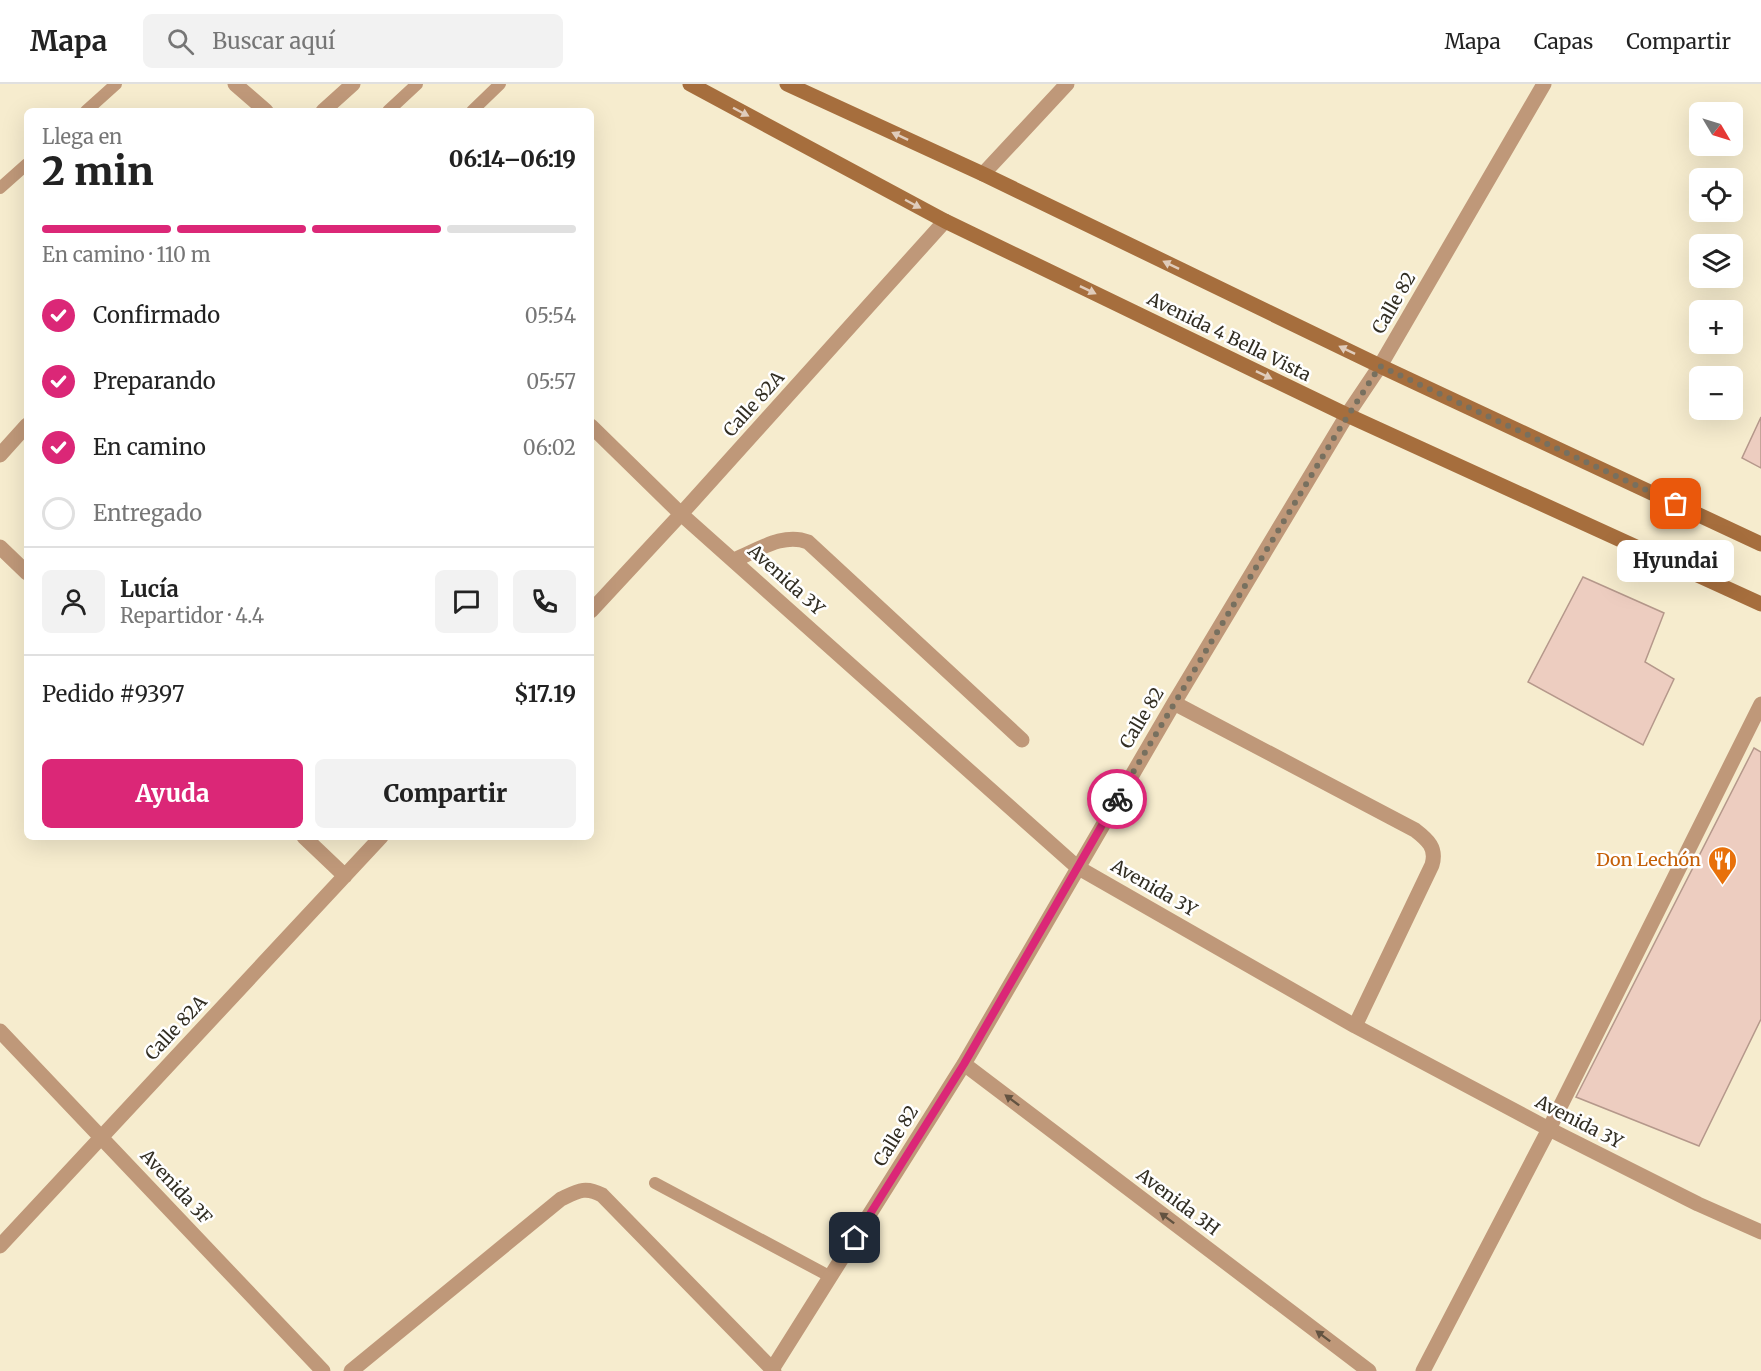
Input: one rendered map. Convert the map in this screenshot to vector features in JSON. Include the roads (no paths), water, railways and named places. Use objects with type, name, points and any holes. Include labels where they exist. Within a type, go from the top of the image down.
[{"type":"street","points":[[235,84],[263,108]]},
{"type":"street","points":[[326,108],[353,84]]},
{"type":"street","name":"Avenida 4 Bella Vista","points":[[690,84],[945,221],[1347,416],[1761,604]]},
{"type":"street","points":[[786,84],[983,174],[1380,366],[1761,544]]},
{"type":"street","points":[[983,174],[1067,84]]},
{"type":"street","name":"Calle 82","points":[[773,1371],[964,1064],[1174,702],[1347,416],[1380,366],[1544,84]]},
{"type":"street","name":"Calle 82A","points":[[594,608],[945,221]]},
{"type":"street","points":[[0,455],[24,429]]},
{"type":"street","name":"Avenida 3Y","points":[[594,429],[681,514],[1077,867],[1355,1026],[1549,1129],[1698,1204],[1761,1232]]},
{"type":"street","points":[[734,560],[785,538],[798,538],[808,542],[1022,741]]},
{"type":"street","points":[[0,547],[24,570]]},
{"type":"street","points":[[1174,702],[1415,830],[1429,841],[1434,858],[1432,865],[1355,1026]]},
{"type":"street","points":[[1423,1371],[1549,1129],[1761,704]]},
{"type":"street","points":[[307,840],[345,876]]},
{"type":"street","name":"Calle 82A","points":[[0,1246],[378,840]]},
{"type":"street","name":"Avenida 3F","points":[[0,1031],[323,1371]]},
{"type":"street","name":"Avenida 3H","points":[[964,1064],[1369,1371]]},
{"type":"street","points":[[351,1371],[561,1199],[577,1191],[590,1189],[602,1195],[773,1371]]},
{"type":"lane","points":[[89,108],[116,84]]},
{"type":"lane","points":[[391,108],[417,84]]},
{"type":"lane","points":[[475,108],[500,84]]},
{"type":"lane","points":[[0,188],[24,167]]},
{"type":"lane","points":[[655,1183],[831,1277]]},
{"type":"place","name":"Hyundai","points":[[1676,504]]},
{"type":"place","name":"Don Lechón","points":[[1722,886]]}]
